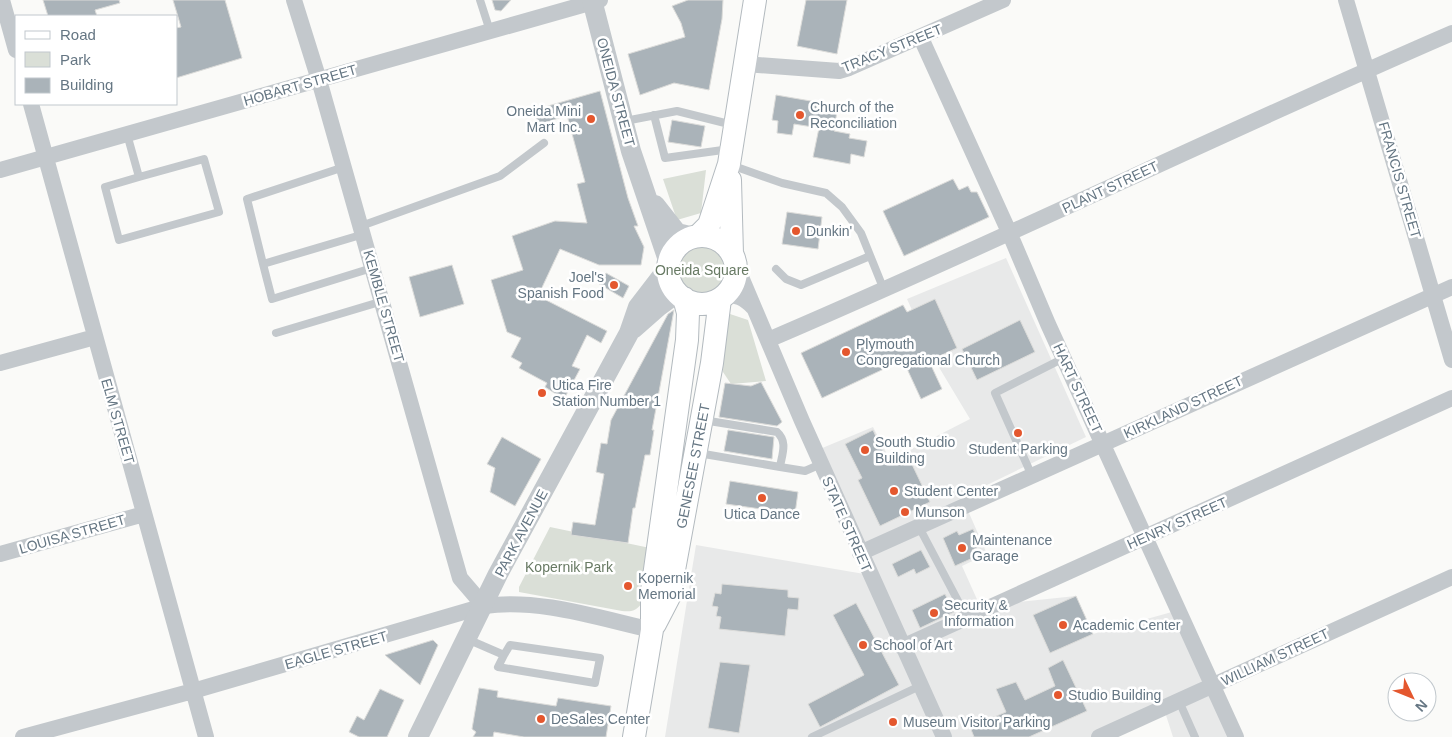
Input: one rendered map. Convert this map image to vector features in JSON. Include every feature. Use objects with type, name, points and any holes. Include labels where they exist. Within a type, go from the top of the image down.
[{"type":"main road","points":[[730,156],[735,276],[731,287],[722,297],[702,304],[680,296],[672,286],[668,265],[678,246],[696,236],[709,225],[730,156],[755,0]]},
{"type":"main road","points":[[696,236],[718,239],[734,259]]},
{"type":"main road","name":"GENESEE STREET","points":[[634,737],[652,630],[652,591],[688,340],[688,313],[680,296]]},
{"type":"main road","name":"GENESEE STREET","points":[[652,630],[669,597],[702,420],[722,297]]},
{"type":"street","points":[[2,0],[15,46]]},
{"type":"street","name":"KEMBLE STREET","points":[[294,0],[344,167],[460,578],[484,606]]},
{"type":"street","name":"TRACY STREET","points":[[745,64],[839,71],[921,38],[1003,0]]},
{"type":"street","name":"FRANCIS STREET","points":[[1346,0],[1452,360]]},
{"type":"street","name":"HOBART STREET","points":[[0,170],[595,1]]},
{"type":"street","name":"ONEIDA STREET","points":[[595,1],[624,122],[641,183],[668,265]]},
{"type":"street","name":"PLANT STREET","points":[[768,340],[884,290],[1452,33]]},
{"type":"street","name":"HART STREET","points":[[921,38],[1236,737]]},
{"type":"street","name":"ELM STREET","points":[[31,105],[206,737]]},
{"type":"street","name":"ONEIDA STREET","points":[[641,183],[664,219],[677,233],[696,236]]},
{"type":"street","name":"STATE STREET","points":[[734,259],[860,553],[944,737]]},
{"type":"street","name":"PARK AVENUE","points":[[418,737],[484,606],[498,574],[629,332],[638,306],[668,265]]},
{"type":"street","name":"KIRKLAND STREET","points":[[860,553],[1452,287]]},
{"type":"street","points":[[722,297],[735,295],[746,300],[756,309]]},
{"type":"street","name":"PARK AVENUE","points":[[629,332],[658,307],[680,296]]},
{"type":"street","points":[[0,363],[95,337]]},
{"type":"street","name":"HENRY STREET","points":[[902,647],[1452,398]]},
{"type":"street","name":"LOUISA STREET","points":[[0,554],[144,514]]},
{"type":"street","name":"WILLIAM STREET","points":[[1099,737],[1452,577]]},
{"type":"street","name":"EAGLE STREET","points":[[22,737],[193,691],[484,606],[519,604],[564,610],[652,630]]},
{"type":"lane","points":[[480,0],[490,31]]},
{"type":"lane","points":[[624,122],[677,110],[735,126]]},
{"type":"lane","points":[[654,115],[664,158],[730,156],[782,182],[826,193],[842,207],[861,233],[884,290]]},
{"type":"lane","points":[[127,134],[139,177]]},
{"type":"lane","points":[[263,264],[362,230],[500,176],[544,143]]},
{"type":"lane","points":[[204,159],[218,212],[120,240],[106,187],[139,177],[204,159]]},
{"type":"lane","points":[[344,167],[247,199],[272,298],[373,268]]},
{"type":"lane","points":[[776,269],[786,279],[802,285],[870,256]]},
{"type":"lane","points":[[276,333],[382,301]]},
{"type":"lane","points":[[1033,476],[995,393],[1064,358]]},
{"type":"lane","points":[[702,420],[777,432],[783,437],[784,444],[780,467]]},
{"type":"lane","points":[[696,452],[805,470],[821,464]]},
{"type":"lane","points":[[919,527],[967,618]]},
{"type":"lane","points":[[467,639],[504,655]]},
{"type":"lane","points":[[510,645],[600,658],[595,683],[498,666],[504,655],[510,645]]},
{"type":"lane","points":[[812,737],[920,686]]},
{"type":"lane","points":[[1179,701],[1195,737]]},
{"type":"shaded area","name":"Munson","points":[[1006,258],[1086,437],[962,497],[987,554],[962,566],[980,606],[1076,596],[1093,634],[1179,610],[1236,737],[1173,737],[1164,709],[1111,737],[665,737],[696,545],[870,575],[815,451],[873,427],[890,460],[970,419],[934,359],[907,299]]},
{"type":"green space","points":[[706,170],[701,213],[677,220],[663,179]]},
{"type":"green space","name":"Oneida Square","points":[[702,237],[715,240],[725,247],[732,257],[735,270],[732,283],[725,293],[715,300],[702,303],[689,300],[679,293],[672,283],[669,270],[672,257],[679,247],[689,240]]},
{"type":"green space","points":[[730,314],[748,320],[766,381],[731,384],[723,372],[724,321]]},
{"type":"green space","name":"Kopernik Park","points":[[550,527],[650,548],[641,604],[633,611],[622,611],[519,592],[519,587]]},
{"type":"building","points":[[43,0],[119,0],[120,3],[95,10],[97,15],[48,15]]},
{"type":"building","points":[[173,0],[225,0],[242,58],[178,77],[178,28],[181,27]]},
{"type":"building","points":[[492,0],[511,0],[501,11],[495,10]]},
{"type":"building","points":[[688,0],[723,0],[722,19],[709,90],[674,83],[640,95],[628,54],[685,37],[681,23],[672,6]]},
{"type":"building","points":[[806,0],[847,0],[837,54],[797,46]]},
{"type":"building","points":[[600,91],[628,198],[638,226],[634,226],[644,247],[641,265],[599,265],[560,249],[538,296],[607,331],[601,343],[587,335],[572,366],[580,369],[564,399],[545,387],[547,383],[519,368],[522,363],[511,357],[521,338],[507,332],[491,280],[523,270],[512,236],[555,221],[587,223],[577,184],[585,182],[567,115],[539,125],[534,110]]},
{"type":"building","points":[[776,95],[828,104],[827,109],[837,111],[834,131],[850,134],[849,138],[867,141],[864,157],[851,154],[850,164],[813,157],[819,128],[794,124],[792,135],[777,133],[778,121],[772,120]]},
{"type":"building","points":[[672,120],[705,126],[701,147],[668,142]]},
{"type":"building","points":[[953,179],[959,190],[968,186],[971,192],[977,192],[989,217],[904,256],[883,211]]},
{"type":"building","points":[[787,212],[822,217],[818,249],[782,244]]},
{"type":"building","points":[[452,265],[464,304],[420,317],[409,277]]},
{"type":"building","name":"Joel's Spanish Food","points":[[606,273],[629,286],[623,298],[599,284]]},
{"type":"building","points":[[935,299],[957,348],[929,361],[942,389],[921,399],[903,360],[822,398],[801,353],[903,305],[907,312]]},
{"type":"building","points":[[674,310],[652,430],[654,430],[650,455],[645,455],[635,508],[633,508],[628,543],[571,535],[573,522],[595,525],[604,474],[596,472],[601,443],[607,444],[611,420],[668,314]]},
{"type":"building","points":[[1020,320],[1035,352],[977,380],[962,349]]},
{"type":"building","points":[[761,382],[782,422],[777,426],[719,417],[725,383],[751,386]]},
{"type":"building","points":[[728,430],[774,437],[772,459],[724,451]]},
{"type":"building","name":"Student Center","points":[[873,430],[889,465],[908,456],[930,502],[880,526],[858,480],[862,478],[845,444]]},
{"type":"building","points":[[502,437],[541,459],[515,506],[490,492],[495,468],[487,464]]},
{"type":"building","name":"Utica Dance","points":[[730,481],[798,492],[795,514],[726,504]]},
{"type":"building","name":"Maintenance Garage","points":[[973,529],[981,546],[972,550],[975,557],[955,566],[943,538],[957,531],[959,535]]},
{"type":"building","points":[[921,550],[930,567],[916,574],[914,569],[898,577],[892,564]]},
{"type":"building","points":[[722,584],[788,590],[788,597],[799,598],[798,610],[788,609],[785,636],[719,629],[721,617],[716,616],[718,607],[712,606],[715,593],[721,594]]},
{"type":"building","name":"Security & Information","points":[[945,594],[954,612],[920,628],[912,610]]},
{"type":"building","name":"Academic Center","points":[[1076,596],[1093,634],[1050,653],[1033,615]]},
{"type":"building","name":"School of Art","points":[[856,603],[899,685],[820,727],[808,704],[864,675],[833,615]]},
{"type":"building","points":[[433,640],[438,645],[420,685],[385,655]]},
{"type":"building","name":"Studio Building","points":[[1063,660],[1087,711],[1029,737],[974,737],[970,727],[1006,712],[996,689],[1016,682],[1025,700],[1055,686],[1048,668]]},
{"type":"building","points":[[720,662],[750,665],[739,733],[708,728]]},
{"type":"building","name":"DeSales Center","points":[[479,688],[498,691],[497,697],[556,706],[558,698],[611,706],[606,737],[524,737],[494,732],[493,737],[473,737],[476,732],[472,729]]},
{"type":"building","points":[[380,689],[404,700],[387,737],[359,737],[349,732],[357,716],[364,720]]},
{"type":"place","name":"Church of the Reconciliation","points":[[800,115]]},
{"type":"place","name":"Oneida Mini Mart Inc.","points":[[591,119]]},
{"type":"place","name":"Dunkin'","points":[[796,231]]},
{"type":"place","name":"Joel's Spanish Food","points":[[614,285]]},
{"type":"place","name":"Plymouth Congregational Church","points":[[846,352]]},
{"type":"place","name":"Utica Fire Station Number 1","points":[[542,393]]},
{"type":"place","name":"Student Parking","points":[[1018,433]]},
{"type":"place","name":"South Studio Building","points":[[865,450]]},
{"type":"place","name":"Student Center","points":[[894,491]]},
{"type":"place","name":"Utica Dance","points":[[762,498]]},
{"type":"place","name":"Munson","points":[[905,512]]},
{"type":"place","name":"Maintenance Garage","points":[[962,548]]},
{"type":"place","name":"Kopernik Memorial","points":[[628,586]]},
{"type":"place","name":"Security & Information","points":[[934,613]]},
{"type":"place","name":"Academic Center","points":[[1063,625]]},
{"type":"place","name":"School of Art","points":[[863,645]]},
{"type":"place","name":"Studio Building","points":[[1058,695]]},
{"type":"place","name":"DeSales Center","points":[[541,719]]},
{"type":"place","name":"Museum Visitor Parking","points":[[893,722]]}]
